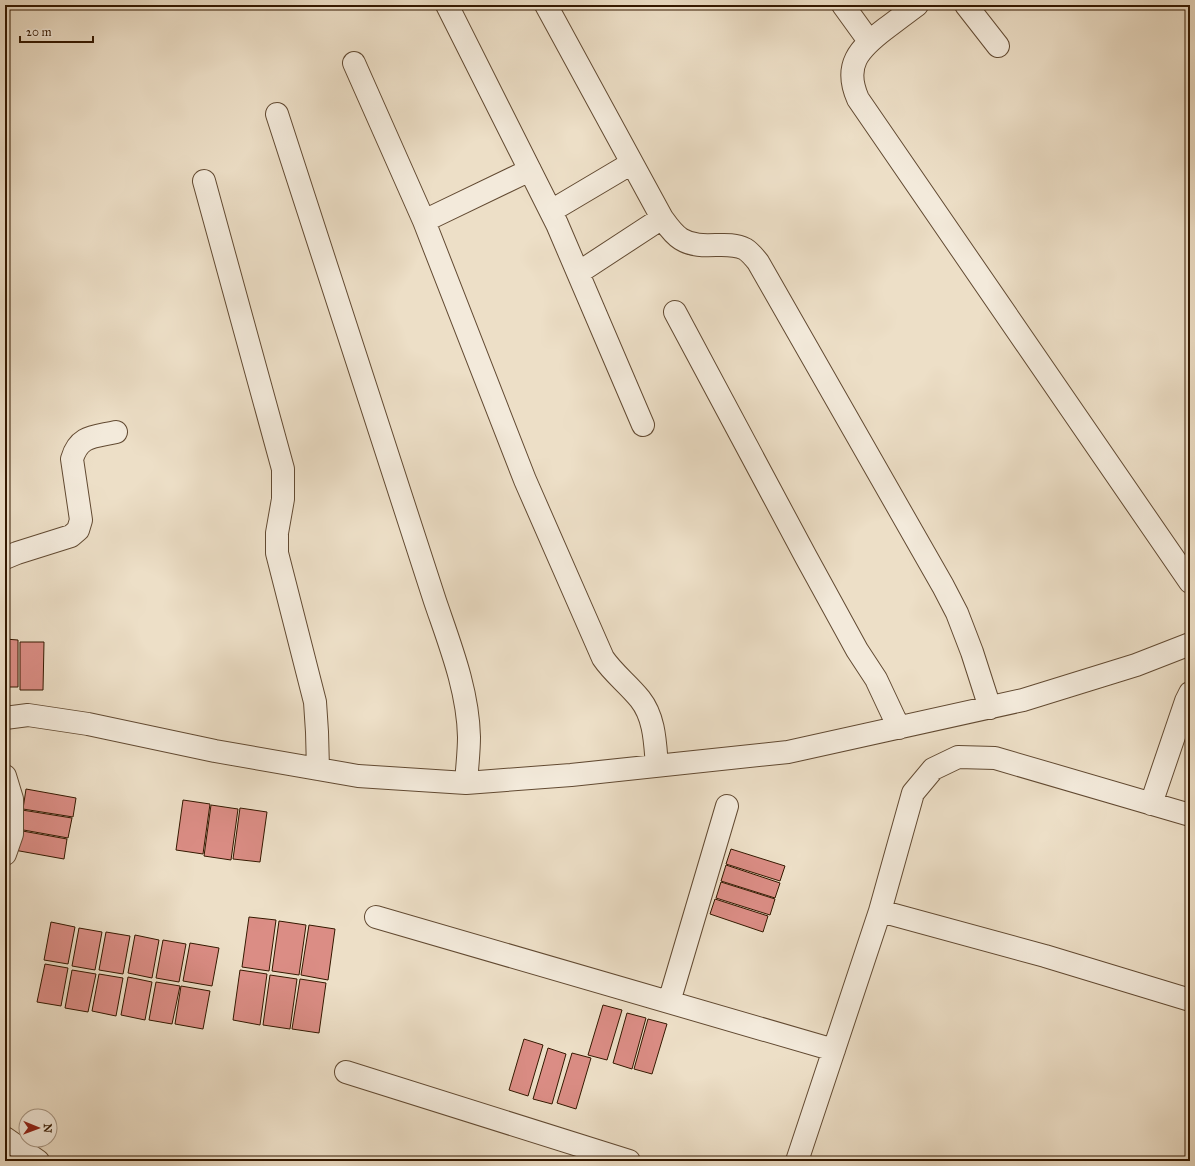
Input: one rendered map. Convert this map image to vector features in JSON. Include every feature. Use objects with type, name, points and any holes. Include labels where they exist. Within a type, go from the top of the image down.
[{"type":"street","points":[[447,5],[551,211],[643,425]]},
{"type":"street","points":[[546,5],[662,218],[679,238],[689,244],[700,246],[738,246],[746,250],[758,262],[943,586],[957,614],[970,646],[990,708]]},
{"type":"street","points":[[843,5],[869,41]]},
{"type":"street","points":[[917,5],[869,41],[856,57],[852,67],[851,77],[853,89],[858,99],[1190,582]]},
{"type":"street","points":[[966,5],[998,46]]},
{"type":"street","points":[[354,63],[424,220],[525,480],[603,658],[640,698],[651,718],[654,731],[656,766]]},
{"type":"street","points":[[277,114],[453,655],[467,716],[469,737],[466,783]]},
{"type":"street","points":[[551,211],[632,163]]},
{"type":"street","points":[[424,220],[530,170]]},
{"type":"street","points":[[204,181],[283,469],[283,499],[277,533],[277,553],[315,702],[318,769]]},
{"type":"street","points":[[578,274],[662,218]]},
{"type":"street","points":[[675,312],[817,577],[857,650],[876,679],[899,728]]},
{"type":"street","points":[[5,558],[71,536],[78,530],[81,520],[72,459],[74,451],[78,444],[85,440],[116,432]]},
{"type":"street","points":[[5,718],[28,715],[88,724],[215,751],[358,776],[466,783],[571,776],[788,752],[1023,700],[1136,665],[1190,644]]},
{"type":"street","points":[[1151,804],[1190,693]]},
{"type":"street","points":[[797,1161],[880,911],[913,793],[933,769],[958,756],[995,758],[1190,815]]},
{"type":"street","points":[[5,776],[12,799],[12,834],[5,854]]},
{"type":"street","points":[[669,1002],[727,806]]},
{"type":"street","points":[[880,911],[1044,956],[1190,1000]]},
{"type":"street","points":[[376,917],[834,1050]]},
{"type":"street","points":[[346,1072],[629,1161]]},
{"type":"street","points":[[5,1138],[38,1161]]},
{"type":"building","points":[[5,639],[18,640],[18,687],[5,687]]},
{"type":"building","points":[[20,642],[44,642],[43,690],[20,690]]},
{"type":"building","points":[[26,789],[76,798],[73,817],[23,809]]},
{"type":"building","points":[[183,800],[210,804],[203,854],[176,850]]},
{"type":"building","points":[[211,805],[238,809],[231,860],[204,856]]},
{"type":"building","points":[[240,808],[267,812],[260,862],[233,859]]},
{"type":"building","points":[[22,810],[72,818],[68,838],[18,829]]},
{"type":"building","points":[[17,830],[67,839],[64,859],[14,850]]},
{"type":"building","points":[[731,849],[785,866],[780,881],[726,864]]},
{"type":"building","points":[[726,865],[780,883],[775,898],[721,881]]},
{"type":"building","points":[[721,882],[775,899],[770,915],[716,898]]},
{"type":"building","points":[[715,899],[768,916],[763,932],[710,914]]},
{"type":"building","points":[[249,917],[276,920],[269,971],[242,967]]},
{"type":"building","points":[[279,921],[306,925],[299,975],[272,971]]},
{"type":"building","points":[[51,922],[75,927],[68,964],[44,960]]},
{"type":"building","points":[[309,925],[335,929],[328,980],[301,975]]},
{"type":"building","points":[[79,928],[102,932],[95,970],[72,966]]},
{"type":"building","points":[[106,932],[130,936],[123,974],[99,970]]},
{"type":"building","points":[[135,935],[159,940],[152,978],[128,973]]},
{"type":"building","points":[[163,940],[186,944],[179,982],[156,978]]},
{"type":"building","points":[[190,943],[219,948],[212,986],[183,981]]},
{"type":"building","points":[[45,964],[68,968],[61,1006],[37,1002]]},
{"type":"building","points":[[72,970],[96,974],[88,1012],[65,1008]]},
{"type":"building","points":[[240,970],[267,974],[260,1025],[233,1020]]},
{"type":"building","points":[[99,974],[123,978],[116,1016],[92,1011]]},
{"type":"building","points":[[270,975],[297,979],[290,1029],[263,1025]]},
{"type":"building","points":[[128,977],[152,982],[145,1020],[121,1015]]},
{"type":"building","points":[[300,979],[326,983],[319,1033],[292,1029]]},
{"type":"building","points":[[156,982],[180,986],[172,1024],[149,1020]]},
{"type":"building","points":[[181,986],[210,991],[203,1029],[175,1024]]},
{"type":"building","points":[[603,1005],[622,1010],[607,1060],[588,1055]]},
{"type":"building","points":[[627,1013],[646,1018],[632,1069],[613,1063]]},
{"type":"building","points":[[648,1019],[667,1024],[652,1074],[634,1069]]},
{"type":"building","points":[[524,1039],[543,1045],[528,1096],[509,1090]]},
{"type":"building","points":[[548,1048],[566,1054],[552,1104],[533,1099]]},
{"type":"building","points":[[572,1053],[591,1058],[576,1109],[557,1103]]}]
